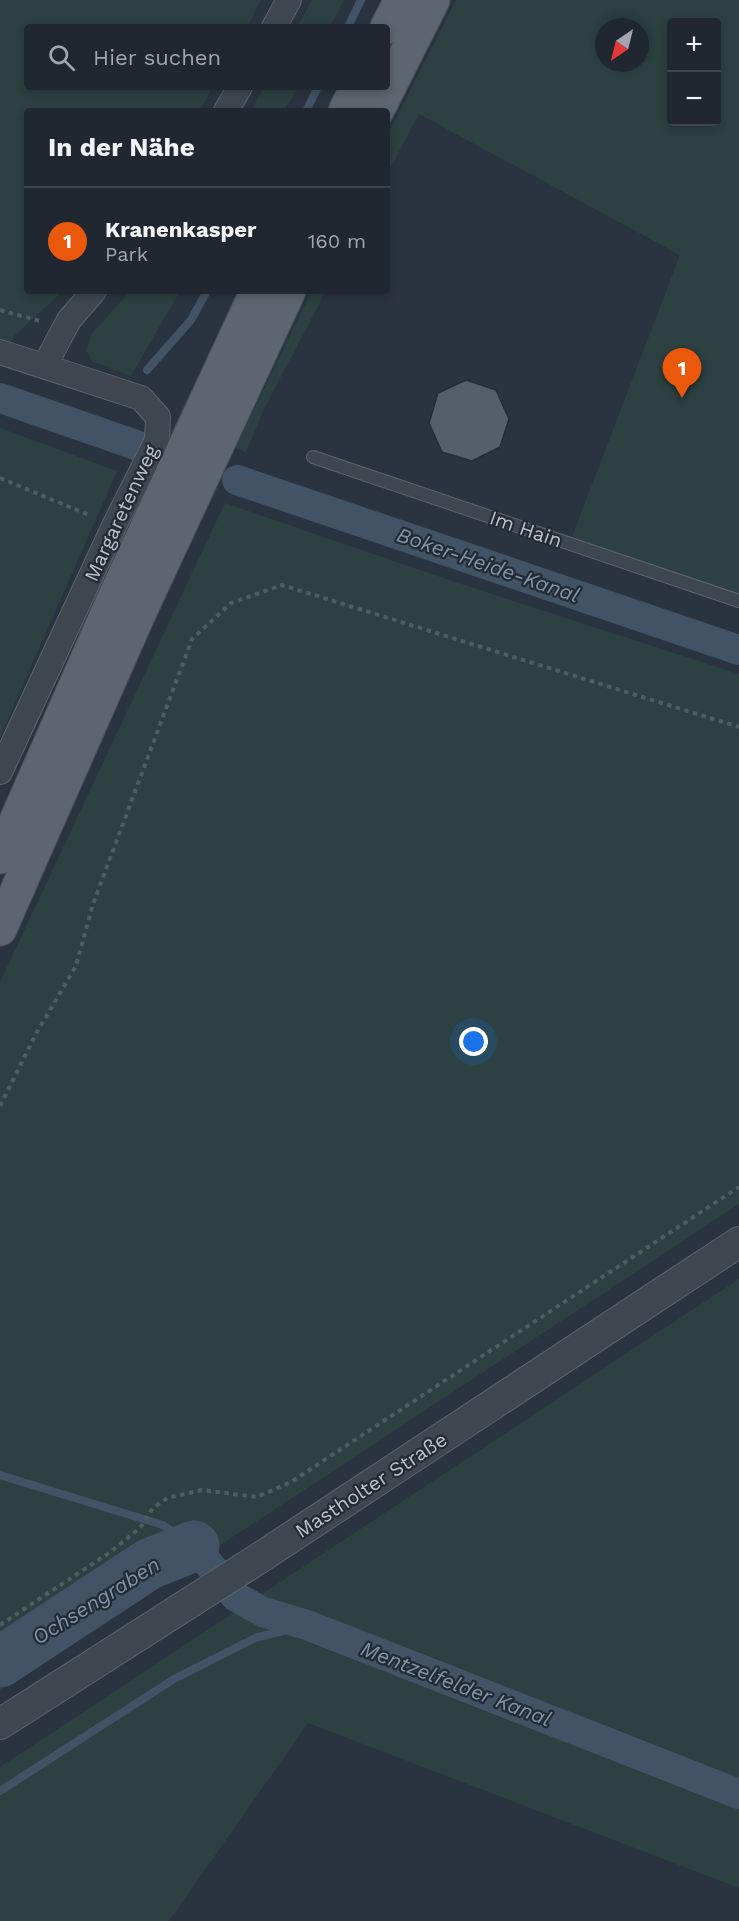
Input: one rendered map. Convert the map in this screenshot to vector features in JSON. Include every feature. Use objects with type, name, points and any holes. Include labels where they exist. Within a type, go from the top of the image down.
[{"type":"main road","points":[[389,24],[401,0]]},
{"type":"main road","points":[[390,85],[433,0]]},
{"type":"main road","points":[[346,108],[356,90]]},
{"type":"main road","points":[[379,108],[388,90]]},
{"type":"main road","points":[[0,857],[111,605],[255,294]]},
{"type":"main road","points":[[0,929],[138,616],[288,294]]},
{"type":"street","points":[[276,24],[289,0]]},
{"type":"street","points":[[228,108],[238,90]]},
{"type":"street","points":[[45,365],[69,320],[91,294]]},
{"type":"street","name":"Margaretenweg","points":[[0,352],[141,398],[158,417],[157,440],[114,526],[0,772]]},
{"type":"street","name":"Mastholter Straße","points":[[0,1724],[258,1559],[739,1242]]},
{"type":"lane","name":"Im Hain","points":[[313,457],[739,601]]},
{"type":"path","points":[[0,310],[64,328]]},
{"type":"path","points":[[0,478],[114,526]]},
{"type":"path","points":[[0,1106],[37,1032],[76,966],[93,904],[192,639],[231,603],[282,585],[739,727]]},
{"type":"path","points":[[0,1625],[109,1553],[140,1528],[153,1508],[167,1498],[202,1490],[257,1497],[291,1482],[739,1187]]},
{"type":"green space","points":[[0,0],[261,0],[249,24],[24,24],[24,90],[211,90],[202,108],[24,108],[24,294],[60,294],[14,336],[0,359]]},
{"type":"green space","points":[[312,0],[344,0],[332,24],[299,24]]},
{"type":"green space","points":[[456,0],[739,0],[739,598],[570,542],[680,255],[419,114],[390,168],[390,130]]},
{"type":"green space","points":[[262,90],[296,90],[286,108],[253,108]]},
{"type":"green space","points":[[127,294],[178,294],[131,376],[92,361],[87,351],[91,335]]},
{"type":"green space","points":[[311,294],[324,294],[264,409],[246,452],[235,448]]},
{"type":"green space","points":[[0,428],[117,471],[0,737]]},
{"type":"green space","points":[[225,503],[452,581],[739,674],[739,1204],[0,1690],[0,982]]},
{"type":"green space","points":[[739,1279],[739,1888],[308,1723],[169,1921],[0,1921],[0,1767]]},
{"type":"building","points":[[466,380],[496,390],[509,419],[500,447],[472,461],[442,452],[429,423],[438,393]]},
{"type":"waterway","points":[[349,24],[361,0]]},
{"type":"waterway","points":[[308,108],[316,90]]},
{"type":"waterway","points":[[147,370],[191,320],[205,294]]},
{"type":"waterway","name":"Boker-Heide-Kanal","points":[[0,398],[136,445]]},
{"type":"waterway","name":"Boker-Heide-Kanal","points":[[237,480],[739,650]]},
{"type":"waterway","points":[[0,1475],[163,1525],[194,1546]]},
{"type":"waterway","name":"Mentzelfelder Kanal","points":[[194,1546],[236,1597],[263,1612],[307,1625],[739,1794]]},
{"type":"waterway","name":"Ochsengraben","points":[[0,1662],[149,1564],[194,1546]]},
{"type":"waterway","points":[[0,1791],[174,1679],[255,1638],[307,1625]]},
{"type":"place","name":"Kranenkasper","points":[[682,398]]}]
